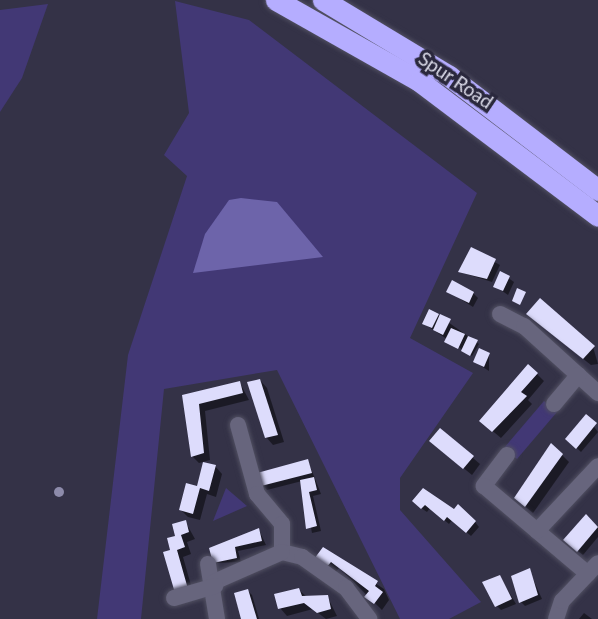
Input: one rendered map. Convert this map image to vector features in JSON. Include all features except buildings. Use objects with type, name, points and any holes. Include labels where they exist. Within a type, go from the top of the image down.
[{"type":"highway","name":"Spur Road","points":[[276,0],[419,81],[598,216]]},
{"type":"highway","name":"Spur Road","points":[[323,0],[449,76],[598,190]]},
{"type":"street","points":[[500,314],[524,326],[578,375],[596,386]]},
{"type":"street","points":[[554,404],[578,375]]},
{"type":"street","points":[[238,425],[257,494],[282,524],[282,552]]},
{"type":"street","points":[[508,455],[484,486],[537,531],[594,570],[562,601],[556,619]]},
{"type":"street","points":[[537,531],[598,466]]},
{"type":"street","points":[[174,598],[214,584],[282,552]]},
{"type":"street","points":[[282,552],[338,582],[369,619]]},
{"type":"street","points":[[208,564],[214,584],[217,619]]},
{"type":"shaded area","points":[[175,1],[249,20],[477,193],[410,338],[473,373],[400,478],[400,510],[481,602],[449,619],[400,619],[277,370],[164,389],[141,619],[97,619],[128,355],[187,176],[164,155],[189,113]]},
{"type":"shaded area","points":[[48,4],[22,78],[0,112],[0,10]]},
{"type":"shaded area","points":[[241,198],[277,202],[323,257],[193,273],[205,234],[229,200]]},
{"type":"shaded area","points":[[544,401],[557,412],[517,459],[504,448]]},
{"type":"shaded area","points":[[226,488],[247,506],[213,521]]}]
